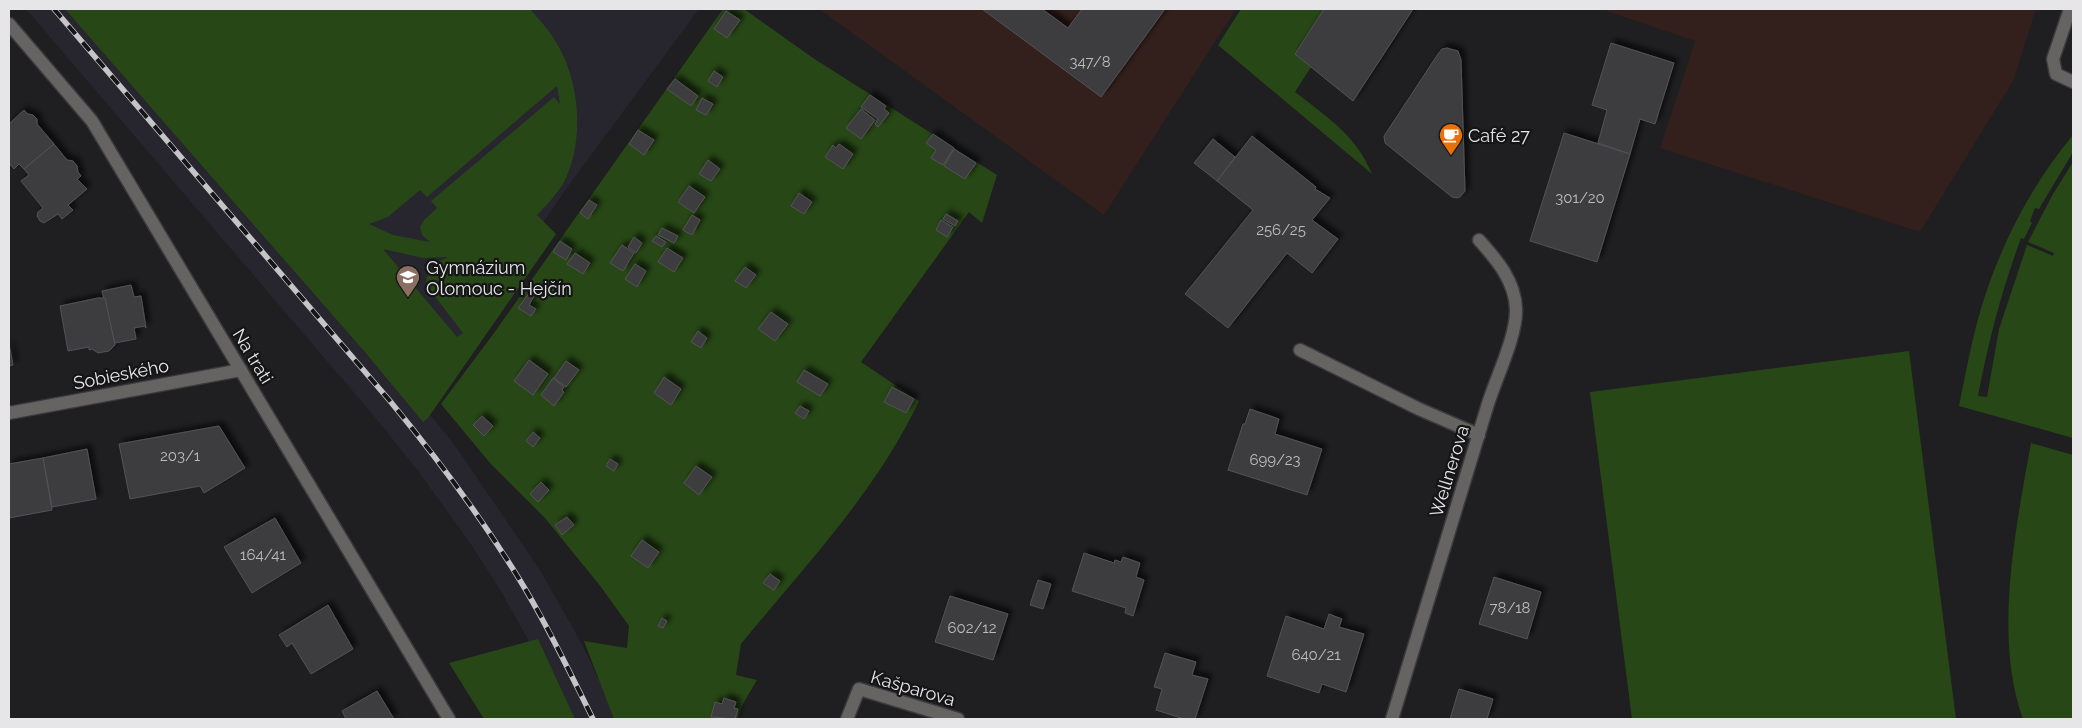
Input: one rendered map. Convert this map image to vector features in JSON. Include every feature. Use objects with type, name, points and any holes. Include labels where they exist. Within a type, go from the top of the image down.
[{"type":"street","points":[[2070,9],[2053,58],[2056,74],[2073,82]]},
{"type":"street","name":"Na trati","points":[[9,24],[92,121],[449,719]]},
{"type":"street","name":"Wellnerova","points":[[1392,719],[1515,323],[1516,309],[1512,290],[1504,270],[1479,240]]},
{"type":"street","points":[[1300,350],[1419,409],[1479,435]]},
{"type":"street","name":"Sobieského","points":[[9,413],[240,370]]},
{"type":"street","name":"Kašparova","points":[[847,719],[860,689],[958,719]]},
{"type":"shaded area","name":"Gymnázium Olomouc - Hejčín","points":[[26,9],[699,9],[569,185],[419,401],[454,444],[540,570],[582,644],[617,719],[568,719],[542,665],[502,593],[470,543],[418,471],[373,415]]},
{"type":"shaded area","points":[[819,9],[1236,9],[1104,215]]},
{"type":"shaded area","points":[[1601,9],[2036,9],[2013,81],[1920,232],[1660,148],[1695,41]]},
{"type":"green space","name":"Gymnázium Olomouc - Hejčín","points":[[65,9],[530,9],[537,17],[547,29],[564,57],[575,92],[577,111],[577,130],[571,166],[564,182],[537,215],[556,234],[428,418],[423,422],[364,351]],"holes":[[[557,86],[560,104],[554,97],[431,201],[437,208],[424,220],[420,227],[422,235],[430,242],[393,235],[369,224],[388,217],[420,190],[427,197]],[[383,249],[423,258],[448,257],[433,267],[426,280],[426,285],[463,333],[457,337]]]},
{"type":"green space","points":[[723,9],[744,9],[813,58],[997,175],[982,223],[969,212],[861,362],[919,401],[882,467],[860,498],[838,528],[741,644],[736,675],[757,680],[744,702],[737,719],[614,719],[584,641],[627,648],[629,626],[601,587],[545,518],[490,463],[441,404],[494,333]]},
{"type":"green space","points":[[1241,9],[1324,9],[1295,53],[1311,67],[1295,92],[1340,128],[1358,148],[1372,174],[1218,45]]},
{"type":"green space","points":[[2073,135],[2073,152],[2039,209],[2035,208],[2030,221],[2032,223],[2024,239],[2021,238],[1996,316],[1978,396],[1987,397],[1999,329],[2027,245],[2053,256],[2054,253],[2028,242],[2053,194],[2073,162],[2073,438],[1959,406],[1978,317],[1998,260],[2031,194]]},
{"type":"green space","points":[[1909,351],[1956,719],[1632,719],[1590,392]]},
{"type":"green space","points":[[2031,443],[2073,455],[2073,719],[2023,719],[2014,687],[2009,653],[2010,582],[2019,510]]},
{"type":"green space","points":[[538,639],[575,719],[484,719],[449,663]]},
{"type":"building","points":[[982,9],[1042,9],[1068,28],[1082,9],[1165,9],[1101,97]]},
{"type":"building","points":[[1324,9],[1413,9],[1353,101],[1295,54]]},
{"type":"building","points":[[726,11],[740,20],[727,38],[714,29]]},
{"type":"building","points":[[1611,43],[1674,63],[1655,124],[1640,119],[1630,154],[1598,143],[1607,110],[1592,105]]},
{"type":"building","points":[[1447,48],[1458,51],[1461,60],[1465,191],[1457,198],[1452,197],[1385,143],[1384,136],[1438,54],[1442,49]]},
{"type":"building","points":[[714,71],[723,77],[717,87],[708,81]]},
{"type":"building","points":[[675,79],[698,96],[691,106],[667,89]]},
{"type":"building","points":[[870,95],[886,106],[884,109],[889,113],[878,127],[875,124],[878,119],[861,107]]},
{"type":"building","points":[[702,98],[713,104],[706,115],[696,110]]},
{"type":"building","points":[[861,109],[875,120],[861,139],[846,128]]},
{"type":"building","points":[[24,110],[37,119],[37,124],[54,144],[24,169],[19,164],[14,169],[9,163],[9,124]]},
{"type":"building","points":[[638,130],[654,140],[644,155],[629,144]]},
{"type":"building","points":[[1564,133],[1630,154],[1597,262],[1530,241]]},
{"type":"building","points":[[933,134],[954,148],[943,165],[931,158],[936,150],[926,143]]},
{"type":"building","points":[[1252,136],[1316,187],[1315,189],[1330,198],[1312,220],[1338,239],[1312,273],[1287,253],[1228,328],[1185,294],[1253,210],[1217,181]]},
{"type":"building","points":[[1213,139],[1235,157],[1217,181],[1194,163]]},
{"type":"building","points":[[54,144],[67,160],[73,161],[77,166],[81,176],[77,179],[87,189],[68,205],[73,210],[62,219],[58,214],[44,223],[37,216],[38,212],[43,208],[21,181],[29,175],[24,169]]},
{"type":"building","points":[[839,144],[853,154],[843,169],[825,157],[833,145],[836,148]]},
{"type":"building","points":[[954,149],[976,163],[965,179],[944,166]]},
{"type":"building","points":[[708,160],[720,169],[711,181],[699,174]]},
{"type":"building","points":[[689,186],[705,197],[694,213],[678,202]]},
{"type":"building","points":[[799,193],[812,202],[804,214],[791,206]]},
{"type":"building","points":[[589,200],[597,205],[588,219],[580,213]]},
{"type":"building","points":[[946,214],[958,221],[955,226],[943,219]]},
{"type":"building","points":[[692,215],[700,220],[692,235],[683,230]]},
{"type":"building","points":[[941,220],[953,227],[947,237],[936,230]]},
{"type":"building","points":[[662,228],[678,236],[674,243],[658,235]]},
{"type":"building","points":[[656,236],[666,242],[662,247],[652,241]]},
{"type":"building","points":[[634,237],[642,243],[636,253],[628,247]]},
{"type":"building","points":[[560,241],[572,249],[566,260],[553,252]]},
{"type":"building","points":[[622,245],[634,253],[623,271],[610,263]]},
{"type":"building","points":[[667,248],[683,258],[674,272],[658,262]]},
{"type":"building","points":[[575,253],[590,263],[583,274],[567,264]]},
{"type":"building","points":[[635,264],[646,271],[637,287],[625,279]]},
{"type":"building","points":[[745,267],[756,275],[746,288],[735,281]]},
{"type":"building","points":[[131,285],[134,297],[141,296],[146,328],[145,326],[134,328],[136,339],[115,343],[102,291]]},
{"type":"building","points":[[529,293],[534,296],[529,305],[536,309],[531,316],[518,308]]},
{"type":"building","points":[[105,298],[115,345],[109,351],[98,353],[92,349],[89,350],[89,347],[68,351],[60,306]]},
{"type":"building","points":[[771,312],[788,324],[775,341],[758,329]]},
{"type":"building","points":[[698,331],[707,338],[701,348],[691,342]]},
{"type":"building","points":[[9,344],[13,365],[9,366]]},
{"type":"building","points":[[529,360],[548,374],[533,395],[514,381]]},
{"type":"building","points":[[566,361],[579,370],[566,387],[554,378]]},
{"type":"building","points":[[804,370],[828,384],[820,396],[797,382]]},
{"type":"building","points":[[664,377],[681,389],[671,405],[654,393]]},
{"type":"building","points":[[553,378],[564,387],[562,390],[564,392],[554,406],[541,395]]},
{"type":"building","points":[[892,387],[914,399],[906,413],[884,402]]},
{"type":"building","points":[[800,406],[809,411],[804,419],[795,413]]},
{"type":"building","points":[[1250,409],[1279,419],[1275,434],[1322,449],[1307,495],[1228,470]]},
{"type":"building","points":[[482,416],[493,426],[484,436],[473,425]]},
{"type":"building","points":[[219,426],[245,468],[204,493],[200,486],[130,499],[119,444]]},
{"type":"building","points":[[533,432],[540,438],[533,447],[526,441]]},
{"type":"building","points":[[87,449],[96,499],[52,507],[43,458]]},
{"type":"building","points":[[43,458],[52,510],[9,518],[9,464]]},
{"type":"building","points":[[610,459],[618,464],[614,471],[606,466]]},
{"type":"building","points":[[696,466],[712,477],[699,495],[684,483]]},
{"type":"building","points":[[541,482],[549,490],[538,502],[530,494]]},
{"type":"building","points":[[567,517],[574,525],[562,535],[555,525]]},
{"type":"building","points":[[275,518],[301,563],[252,593],[224,547]]},
{"type":"building","points":[[642,540],[659,552],[648,568],[631,556]]},
{"type":"building","points":[[1084,553],[1114,563],[1115,560],[1121,562],[1123,557],[1140,563],[1136,577],[1144,580],[1133,616],[1125,613],[1126,608],[1072,591]]},
{"type":"building","points":[[770,574],[780,581],[774,590],[763,583]]},
{"type":"building","points":[[1494,577],[1541,592],[1527,639],[1479,624]]},
{"type":"building","points":[[1038,580],[1051,584],[1043,609],[1030,605]]},
{"type":"building","points":[[950,596],[1008,614],[993,660],[935,642]]},
{"type":"building","points":[[328,605],[353,649],[311,674],[292,643],[287,647],[279,635]]},
{"type":"building","points":[[1329,614],[1342,619],[1339,627],[1364,634],[1346,692],[1322,684],[1319,693],[1267,676],[1286,616],[1324,629]]},
{"type":"building","points":[[662,618],[667,621],[663,628],[658,626]]},
{"type":"building","points":[[1165,653],[1196,662],[1192,675],[1208,679],[1195,719],[1184,719],[1156,710],[1162,689],[1154,687]]},
{"type":"building","points":[[1459,689],[1493,699],[1487,719],[1450,719]]},
{"type":"building","points":[[377,691],[394,719],[346,719],[342,711]]},
{"type":"building","points":[[724,698],[736,702],[734,708],[738,709],[735,719],[711,717],[715,702],[722,704]]},
{"type":"railway","points":[[54,9],[390,401],[442,466],[491,535],[521,582],[550,633],[593,719]]},
{"type":"place","name":"Café 27","points":[[1451,156]]},
{"type":"place","name":"Gymnázium Olomouc - Hejčín","points":[[408,298]]}]
